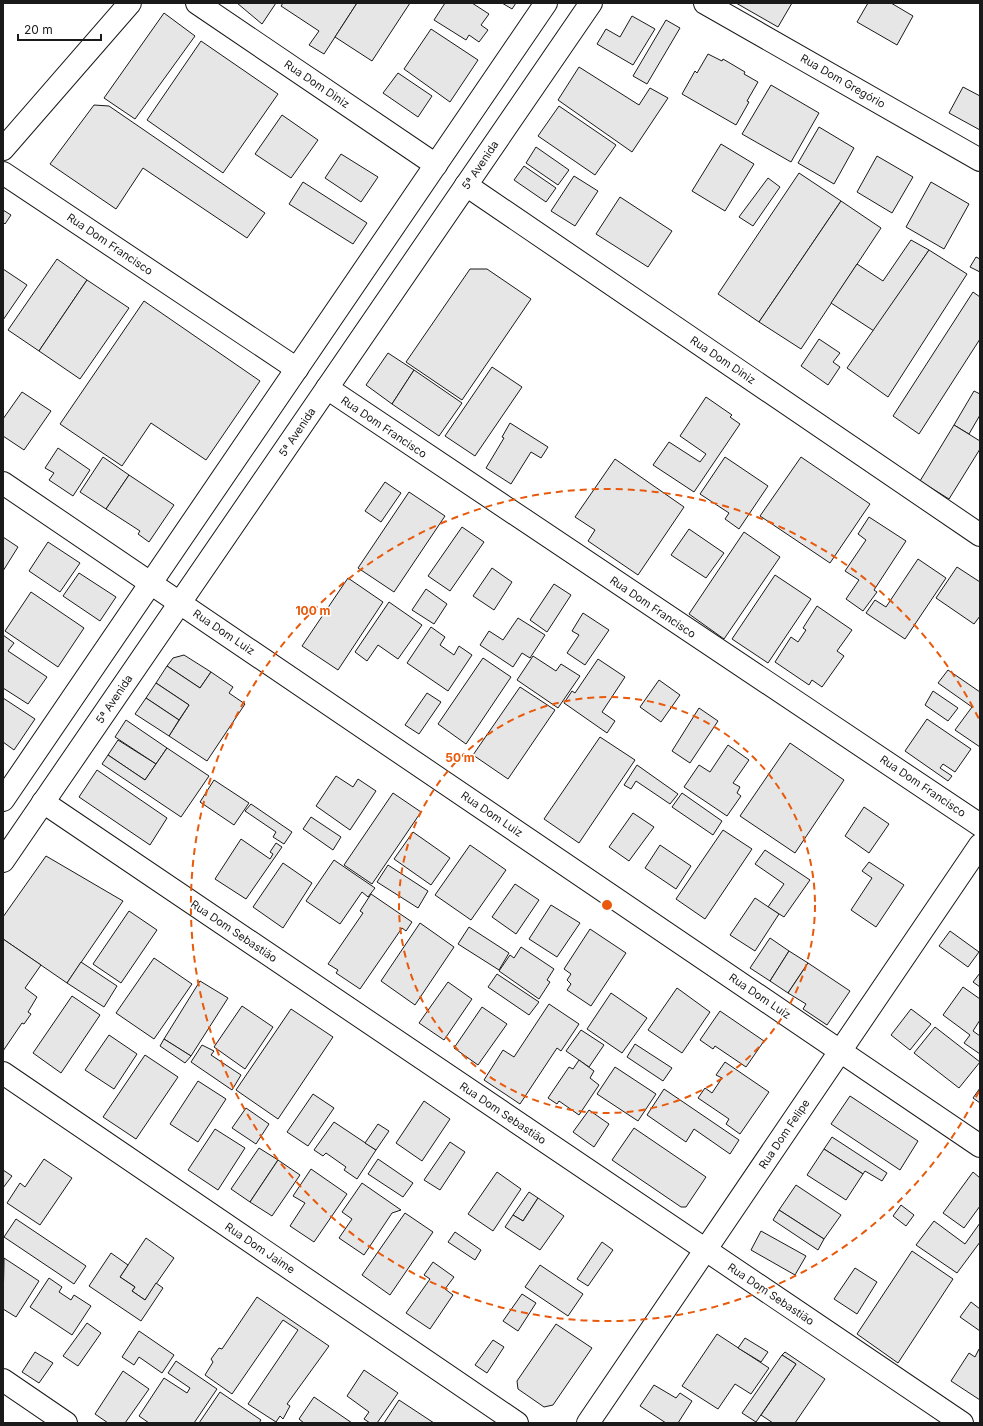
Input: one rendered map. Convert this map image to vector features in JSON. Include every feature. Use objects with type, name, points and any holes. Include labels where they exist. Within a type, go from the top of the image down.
[{"type":"street","points":[[3,149],[130,3]]},
{"type":"street","name":"Rua Dom Diniz","points":[[197,3],[436,165]]},
{"type":"street","points":[[7,786],[150,583],[546,3]]},
{"type":"street","name":"5ª Avenida","points":[[3,861],[591,3]]},
{"type":"street","name":"Rua Dom Gregório","points":[[705,3],[980,160]]},
{"type":"street","name":"Rua Dom Francisco","points":[[3,173],[297,369]]},
{"type":"street","name":"Rua Dom Diniz","points":[[466,185],[980,535]]},
{"type":"street","name":"Rua Dom Francisco","points":[[327,388],[980,824]]},
{"type":"street","name":"Rua Dom Luiz","points":[[3,483],[980,1146]]},
{"type":"street","name":"Rua Dom Sebastião","points":[[44,802],[962,1423]]},
{"type":"street","name":"Rua Dom Felipe","points":[[588,1423],[980,845]]},
{"type":"street","name":"Rua Dom Jaime","points":[[3,1073],[517,1423]]},
{"type":"street","points":[[3,1380],[66,1423]]},
{"type":"building","points":[[237,3],[276,3],[262,24]]},
{"type":"building","points":[[283,3],[357,3],[324,54],[309,45],[319,31],[281,6]]},
{"type":"building","points":[[357,3],[410,3],[372,61],[335,37]]},
{"type":"building","points":[[445,3],[472,3],[489,14],[481,25],[488,30],[479,42],[469,35],[466,40],[434,20]]},
{"type":"building","points":[[502,3],[516,3],[512,9]]},
{"type":"building","points":[[736,3],[792,3],[778,27]]},
{"type":"building","points":[[868,3],[891,3],[913,16],[897,45],[857,22]]},
{"type":"building","points":[[164,13],[195,36],[135,119],[104,98]]},
{"type":"building","points":[[632,16],[655,29],[633,65],[597,44],[606,29],[620,37]]},
{"type":"building","points":[[666,20],[680,28],[647,84],[633,76]]},
{"type":"building","points":[[431,29],[478,60],[450,102],[404,69]]},
{"type":"building","points":[[201,41],[278,94],[223,173],[147,120]]},
{"type":"building","points":[[708,54],[722,61],[723,59],[745,72],[744,74],[758,82],[736,125],[682,94],[695,71],[697,73]]},
{"type":"building","points":[[579,67],[639,105],[650,88],[668,98],[632,152],[558,100]]},
{"type":"building","points":[[398,73],[432,96],[418,117],[383,93]]},
{"type":"building","points":[[771,85],[819,113],[791,162],[742,134]]},
{"type":"building","points":[[963,87],[980,96],[980,130],[949,113]]},
{"type":"building","points":[[94,105],[109,106],[265,213],[247,238],[143,168],[116,209],[50,164]]},
{"type":"building","points":[[559,106],[616,145],[595,175],[538,136]]},
{"type":"building","points":[[282,115],[318,140],[291,178],[255,154]]},
{"type":"building","points":[[819,127],[854,148],[834,184],[798,163]]},
{"type":"building","points":[[721,144],[754,164],[725,211],[692,191]]},
{"type":"building","points":[[536,147],[569,170],[558,185],[526,163]]},
{"type":"building","points":[[341,154],[378,177],[361,202],[325,178]]},
{"type":"building","points":[[877,156],[913,177],[892,213],[857,192]]},
{"type":"building","points":[[524,166],[556,188],[546,202],[514,180]]},
{"type":"building","points":[[799,173],[841,201],[759,322],[718,294]]},
{"type":"building","points":[[574,176],[598,191],[575,226],[551,211]]},
{"type":"building","points":[[768,178],[780,187],[753,226],[739,217]]},
{"type":"building","points":[[303,182],[367,223],[353,244],[289,204]]},
{"type":"building","points":[[931,182],[969,204],[944,249],[906,227]]},
{"type":"building","points":[[620,197],[672,231],[648,267],[596,234]]},
{"type":"building","points":[[841,201],[881,228],[801,349],[759,322]]},
{"type":"building","points":[[3,210],[11,215],[5,224],[3,222]]},
{"type":"building","points":[[911,240],[929,250],[874,331],[831,303],[857,264],[883,281]]},
{"type":"building","points":[[929,250],[967,274],[888,397],[847,368]]},
{"type":"building","points":[[976,257],[980,259],[980,272],[970,267]]},
{"type":"building","points":[[57,259],[87,280],[39,351],[8,330]]},
{"type":"building","points":[[3,269],[27,285],[3,320]]},
{"type":"building","points":[[470,269],[487,269],[531,299],[462,400],[406,362]]},
{"type":"building","points":[[87,280],[129,308],[80,379],[39,351]]},
{"type":"building","points":[[973,292],[980,297],[980,339],[919,434],[893,416]]},
{"type":"building","points":[[144,301],[260,381],[206,460],[151,423],[122,466],[60,424]]},
{"type":"building","points":[[819,339],[840,353],[833,362],[840,367],[828,385],[801,366]]},
{"type":"building","points":[[388,353],[414,370],[392,404],[366,385]]},
{"type":"building","points":[[492,367],[522,387],[475,456],[445,436]]},
{"type":"building","points":[[414,370],[462,403],[439,436],[392,404]]},
{"type":"building","points":[[974,391],[980,394],[980,415],[969,434],[954,425]]},
{"type":"building","points":[[22,392],[51,411],[24,450],[3,436],[3,419]]},
{"type":"building","points":[[706,397],[732,415],[730,417],[740,424],[694,492],[653,465],[669,442],[700,462],[706,454],[680,436]]},
{"type":"building","points":[[510,423],[548,447],[541,458],[531,452],[511,484],[486,468],[504,438],[502,437]]},
{"type":"building","points":[[954,425],[980,441],[980,449],[949,499],[920,481]]},
{"type":"building","points":[[58,448],[90,470],[73,496],[49,480],[54,473],[45,468]]},
{"type":"building","points":[[103,457],[129,475],[106,509],[80,492]]},
{"type":"building","points":[[725,457],[768,486],[739,529],[725,519],[729,513],[700,494]]},
{"type":"building","points":[[801,457],[870,504],[830,563],[760,516]]},
{"type":"building","points":[[615,459],[684,507],[638,575],[588,541],[595,530],[575,517]]},
{"type":"building","points":[[129,475],[174,505],[149,542],[138,534],[140,531],[106,509]]},
{"type":"building","points":[[385,482],[401,493],[381,522],[365,511]]},
{"type":"building","points":[[409,492],[445,516],[394,592],[358,568]]},
{"type":"building","points":[[869,517],[906,541],[874,590],[877,592],[863,611],[846,599],[859,580],[845,571],[866,540],[858,534]]},
{"type":"building","points":[[462,527],[484,542],[450,591],[428,576]]},
{"type":"building","points":[[689,529],[724,553],[706,578],[671,555]]},
{"type":"building","points":[[744,532],[780,557],[724,639],[689,614]]},
{"type":"building","points":[[3,537],[18,547],[3,571]]},
{"type":"building","points":[[48,542],[80,563],[60,592],[29,571]]},
{"type":"building","points":[[918,559],[946,578],[905,639],[866,613],[875,600],[886,607]]},
{"type":"building","points":[[957,567],[980,582],[980,616],[974,624],[936,598]]},
{"type":"building","points":[[492,568],[512,582],[494,610],[473,596]]},
{"type":"building","points":[[79,573],[116,597],[100,621],[63,596]]},
{"type":"building","points":[[775,575],[811,599],[768,663],[732,639]]},
{"type":"building","points":[[348,578],[383,602],[338,670],[302,646]]},
{"type":"building","points":[[554,584],[571,595],[547,632],[530,620]]},
{"type":"building","points":[[426,589],[447,604],[434,624],[412,610]]},
{"type":"building","points":[[31,592],[84,628],[58,667],[5,631]]},
{"type":"building","points":[[389,602],[422,625],[398,659],[378,645],[367,661],[355,652]]},
{"type":"building","points":[[817,606],[852,630],[837,651],[844,656],[822,687],[812,680],[809,685],[775,662],[791,637],[798,642],[806,630],[803,628]]},
{"type":"building","points":[[583,613],[609,630],[585,665],[567,653],[579,635],[572,631]]},
{"type":"building","points":[[518,618],[545,635],[530,658],[522,653],[513,667],[480,645],[489,631],[503,640]]},
{"type":"building","points":[[431,627],[445,637],[440,645],[454,655],[459,646],[472,655],[448,691],[407,663]]},
{"type":"building","points":[[3,635],[14,643],[8,651],[47,677],[28,704],[3,688]]},
{"type":"building","points":[[184,655],[211,672],[200,688],[167,666],[173,658]]},
{"type":"building","points":[[533,656],[556,671],[561,664],[580,676],[558,708],[517,680]]},
{"type":"building","points":[[483,658],[511,677],[466,744],[438,724]]},
{"type":"building","points":[[598,659],[625,677],[602,712],[615,721],[607,733],[564,703],[572,691],[575,693]]},
{"type":"building","points":[[167,666],[200,688],[211,672],[233,687],[229,693],[245,704],[207,761],[169,736],[189,705],[156,683]]},
{"type":"building","points":[[948,670],[980,692],[980,747],[955,730],[972,707],[938,683]]},
{"type":"building","points":[[659,680],[680,695],[661,722],[640,707]]},
{"type":"building","points":[[156,683],[189,705],[179,720],[146,698]]},
{"type":"building","points":[[520,687],[555,710],[508,779],[473,755]]},
{"type":"building","points":[[933,691],[958,708],[948,721],[925,705]]},
{"type":"building","points":[[427,693],[441,702],[419,734],[405,725]]},
{"type":"building","points":[[3,698],[35,719],[14,750],[3,742]]},
{"type":"building","points":[[146,698],[179,720],[169,736],[135,714]]},
{"type":"building","points":[[699,708],[718,721],[690,763],[672,751]]},
{"type":"building","points":[[927,719],[971,749],[955,772],[943,764],[940,768],[952,776],[948,781],[905,751]]},
{"type":"building","points":[[126,720],[167,748],[156,764],[115,737]]},
{"type":"building","points":[[600,737],[635,760],[579,843],[544,819]]},
{"type":"building","points":[[118,740],[156,764],[145,780],[108,755]]},
{"type":"building","points":[[790,743],[844,780],[795,853],[740,816]]},
{"type":"building","points":[[728,745],[749,760],[733,783],[740,787],[737,793],[741,796],[727,816],[684,787],[699,765],[710,772]]},
{"type":"building","points":[[167,748],[209,776],[181,817],[102,764],[108,755],[145,780]]},
{"type":"building","points":[[637,765],[678,794],[670,804],[636,781],[631,789],[624,785]]},
{"type":"building","points":[[97,770],[167,818],[150,845],[79,797]]},
{"type":"building","points":[[336,776],[353,787],[358,779],[376,791],[350,830],[316,806]]},
{"type":"building","points":[[214,780],[249,803],[234,825],[200,802]]},
{"type":"building","points":[[393,793],[421,812],[372,884],[344,865]]},
{"type":"building","points":[[682,793],[722,821],[713,835],[672,807]]},
{"type":"building","points":[[251,804],[292,832],[284,844],[273,837],[276,832],[245,811]]},
{"type":"building","points":[[864,807],[889,824],[869,853],[845,836]]},
{"type":"building","points":[[633,813],[654,827],[629,861],[609,847]]},
{"type":"building","points":[[311,817],[341,837],[333,850],[303,829]]},
{"type":"building","points":[[723,830],[752,849],[705,919],[676,899]]},
{"type":"building","points":[[413,832],[450,858],[431,885],[394,859]]},
{"type":"building","points":[[241,839],[270,859],[273,854],[270,852],[276,843],[282,847],[246,899],[215,879]]},
{"type":"building","points":[[470,845],[506,870],[471,920],[435,895]]},
{"type":"building","points":[[660,845],[691,866],[676,889],[645,868]]},
{"type":"building","points":[[765,850],[810,880],[784,917],[768,907],[784,884],[755,864]]},
{"type":"building","points":[[46,856],[123,901],[67,983],[3,939],[3,917]]},
{"type":"building","points":[[334,860],[375,888],[368,897],[362,892],[340,924],[306,901]]},
{"type":"building","points":[[869,862],[904,885],[876,927],[851,910],[872,878],[862,871]]},
{"type":"building","points":[[283,863],[312,883],[283,928],[253,907]]},
{"type":"building","points":[[388,865],[428,891],[418,908],[377,882]]},
{"type":"building","points":[[515,884],[539,900],[516,934],[492,917]]},
{"type":"building","points":[[371,894],[412,922],[406,931],[402,928],[360,989],[336,973],[338,970],[328,964],[363,913],[360,911]]},
{"type":"building","points":[[755,898],[779,914],[755,951],[730,935]]},
{"type":"building","points":[[551,905],[580,923],[557,957],[529,939]]},
{"type":"building","points":[[129,911],[157,930],[121,983],[93,964]]},
{"type":"building","points":[[420,923],[454,947],[415,1005],[381,981]]},
{"type":"building","points":[[469,927],[509,953],[499,970],[458,944]]},
{"type":"building","points":[[590,929],[626,953],[591,1006],[567,990],[571,984],[567,980],[571,974],[564,969]]},
{"type":"building","points":[[950,931],[979,952],[968,967],[939,946]]},
{"type":"building","points":[[770,938],[789,951],[770,981],[750,968]]},
{"type":"building","points":[[3,939],[41,965],[25,988],[37,997],[28,1012],[31,1014],[24,1024],[22,1023],[3,1051]]},
{"type":"building","points":[[521,947],[554,969],[547,980],[550,982],[539,999],[499,971],[510,955],[514,958]]},
{"type":"building","points":[[789,951],[808,963],[788,993],[770,981]]},
{"type":"building","points":[[154,958],[192,984],[154,1039],[116,1013]]},
{"type":"building","points":[[81,962],[117,986],[104,1007],[67,983]]},
{"type":"building","points":[[808,963],[850,991],[827,1025],[803,1009],[806,1004],[788,993]]},
{"type":"building","points":[[980,973],[980,987],[973,982]]},
{"type":"building","points":[[497,974],[539,1002],[529,1015],[488,987]]},
{"type":"building","points":[[200,981],[228,998],[191,1056],[164,1039]]},
{"type":"building","points":[[448,982],[472,999],[444,1040],[419,1023]]},
{"type":"building","points":[[963,987],[980,999],[980,1020],[973,1031],[980,1036],[980,1054],[964,1043],[970,1035],[943,1015]]},
{"type":"building","points":[[677,988],[710,1012],[682,1053],[648,1030]]},
{"type":"building","points":[[611,993],[647,1018],[622,1053],[587,1029]]},
{"type":"building","points":[[72,996],[100,1015],[61,1073],[33,1053]]},
{"type":"building","points":[[549,1004],[579,1024],[561,1051],[557,1048],[520,1104],[484,1080],[503,1050],[514,1057]]},
{"type":"building","points":[[242,1006],[273,1027],[245,1069],[214,1047]]},
{"type":"building","points":[[482,1007],[507,1024],[478,1065],[454,1048]]},
{"type":"building","points":[[291,1009],[333,1037],[278,1119],[236,1090]]},
{"type":"building","points":[[911,1009],[931,1024],[910,1050],[891,1035]]},
{"type":"building","points":[[720,1011],[764,1041],[746,1067],[715,1046],[713,1049],[700,1040]]},
{"type":"building","points":[[935,1027],[980,1062],[959,1088],[914,1053]]},
{"type":"building","points":[[581,1030],[604,1045],[589,1067],[566,1051]]},
{"type":"building","points":[[109,1035],[137,1054],[114,1089],[85,1070]]},
{"type":"building","points":[[164,1039],[191,1056],[185,1063],[160,1046]]},
{"type":"building","points":[[635,1044],[672,1068],[663,1081],[627,1057]]},
{"type":"building","points":[[202,1045],[214,1051],[211,1055],[241,1075],[232,1090],[191,1062]]},
{"type":"building","points":[[145,1055],[178,1077],[136,1139],[103,1117]]},
{"type":"building","points":[[579,1060],[594,1071],[590,1078],[599,1085],[579,1115],[559,1101],[557,1104],[548,1098],[569,1067],[573,1069]]},
{"type":"building","points":[[725,1062],[769,1092],[740,1134],[726,1124],[729,1119],[698,1098],[705,1088],[712,1093],[722,1078],[716,1075]]},
{"type":"building","points":[[615,1067],[656,1094],[638,1121],[597,1094]]},
{"type":"building","points":[[198,1081],[226,1099],[198,1142],[170,1124]]},
{"type":"building","points":[[980,1088],[980,1103],[973,1098]]},
{"type":"building","points":[[664,1089],[739,1140],[730,1154],[694,1129],[686,1142],[647,1115]]},
{"type":"building","points":[[313,1094],[334,1108],[308,1146],[287,1132]]},
{"type":"building","points":[[850,1096],[918,1141],[900,1170],[831,1124]]},
{"type":"building","points":[[424,1101],[450,1119],[422,1161],[396,1143]]},
{"type":"building","points":[[246,1108],[269,1124],[256,1144],[232,1128]]},
{"type":"building","points":[[589,1110],[609,1124],[594,1147],[573,1132]]},
{"type":"building","points":[[334,1122],[376,1150],[357,1179],[344,1170],[346,1167],[326,1153],[323,1156],[314,1150]]},
{"type":"building","points":[[378,1124],[389,1131],[376,1150],[365,1143]]},
{"type":"building","points":[[634,1128],[706,1177],[686,1207],[681,1207],[612,1160]]},
{"type":"building","points":[[215,1129],[245,1148],[218,1190],[188,1170]]},
{"type":"building","points":[[832,1137],[887,1173],[882,1181],[865,1171],[863,1174],[824,1149]]},
{"type":"building","points":[[450,1142],[465,1152],[440,1190],[424,1180]]},
{"type":"building","points":[[259,1148],[278,1160],[250,1202],[231,1189]]},
{"type":"building","points":[[824,1149],[863,1174],[846,1200],[807,1175]]},
{"type":"building","points":[[44,1159],[72,1178],[40,1225],[7,1203],[20,1183],[25,1187]]},
{"type":"building","points":[[378,1159],[413,1183],[403,1197],[368,1174]]},
{"type":"building","points":[[278,1160],[300,1175],[272,1216],[250,1202]]},
{"type":"building","points":[[311,1169],[347,1194],[314,1242],[290,1226],[305,1203],[293,1196]]},
{"type":"building","points":[[3,1170],[12,1176],[3,1188]]},
{"type":"building","points":[[497,1172],[521,1189],[493,1231],[468,1214]]},
{"type":"building","points":[[973,1172],[980,1178],[980,1206],[964,1228],[943,1213]]},
{"type":"building","points":[[362,1183],[401,1210],[392,1213],[364,1255],[339,1238],[352,1219],[342,1212]]},
{"type":"building","points":[[796,1185],[841,1215],[824,1239],[779,1210]]},
{"type":"building","points":[[529,1192],[538,1198],[523,1221],[513,1215]]},
{"type":"building","points":[[538,1198],[564,1216],[540,1250],[505,1227],[513,1215],[523,1221]]},
{"type":"building","points":[[901,1205],[914,1215],[906,1226],[893,1216]]},
{"type":"building","points":[[779,1210],[824,1239],[818,1250],[773,1220]]},
{"type":"building","points":[[405,1213],[433,1232],[390,1295],[362,1275]]},
{"type":"building","points":[[16,1219],[86,1266],[74,1284],[4,1237]]},
{"type":"building","points":[[934,1221],[965,1244],[980,1223],[980,1242],[957,1273],[916,1245]]},
{"type":"building","points":[[761,1231],[806,1256],[795,1275],[751,1250]]},
{"type":"building","points":[[455,1232],[481,1250],[475,1260],[448,1242]]},
{"type":"building","points":[[146,1238],[174,1258],[145,1300],[132,1291],[135,1287],[120,1277]]},
{"type":"building","points":[[602,1242],[613,1250],[588,1286],[577,1279]]},
{"type":"building","points":[[912,1251],[953,1279],[898,1363],[857,1334]]},
{"type":"building","points":[[111,1253],[128,1265],[120,1277],[135,1287],[132,1291],[145,1300],[156,1283],[163,1288],[141,1321],[89,1286]]},
{"type":"building","points":[[4,1258],[39,1281],[16,1317],[3,1309]]},
{"type":"building","points":[[433,1262],[454,1277],[445,1289],[453,1295],[430,1329],[406,1313],[430,1279],[424,1275]]},
{"type":"building","points":[[540,1265],[583,1294],[568,1316],[525,1287]]},
{"type":"building","points":[[855,1268],[877,1282],[857,1314],[834,1299]]},
{"type":"building","points":[[49,1278],[62,1287],[59,1292],[71,1300],[74,1295],[91,1306],[72,1335],[30,1307]]},
{"type":"building","points":[[522,1294],[536,1303],[518,1331],[503,1321]]},
{"type":"building","points":[[257,1297],[329,1346],[287,1404],[290,1406],[283,1419],[280,1416],[276,1422],[248,1404],[298,1330],[283,1320],[232,1394],[205,1375],[213,1362],[211,1359],[219,1348],[222,1349]]},
{"type":"building","points":[[971,1302],[980,1309],[980,1331],[960,1317]]},
{"type":"building","points":[[87,1323],[101,1333],[78,1366],[63,1356]]},
{"type":"building","points":[[556,1324],[592,1348],[553,1405],[544,1407],[518,1389],[517,1381]]},
{"type":"building","points":[[139,1331],[174,1355],[162,1373],[139,1357],[134,1365],[122,1357]]},
{"type":"building","points":[[717,1334],[769,1368],[751,1394],[735,1384],[718,1409],[682,1386]]},
{"type":"building","points":[[745,1338],[768,1352],[761,1362],[738,1348]]},
{"type":"building","points":[[493,1340],[504,1347],[487,1373],[475,1365]]},
{"type":"building","points":[[979,1349],[980,1400],[951,1381],[969,1353],[975,1357]]},
{"type":"building","points":[[35,1352],[53,1363],[39,1383],[22,1372]]},
{"type":"building","points":[[785,1352],[825,1379],[795,1423],[773,1423],[761,1415],[796,1364],[782,1355]]},
{"type":"building","points":[[782,1355],[796,1364],[756,1422],[742,1413]]},
{"type":"building","points":[[176,1361],[217,1389],[194,1423],[149,1423],[139,1416],[164,1378],[187,1393],[190,1388],[168,1373]]},
{"type":"building","points":[[364,1370],[398,1393],[377,1423],[370,1423],[364,1419],[369,1412],[347,1396]]},
{"type":"building","points":[[123,1371],[149,1389],[125,1423],[108,1423],[95,1414]]},
{"type":"building","points":[[654,1385],[676,1398],[680,1393],[692,1401],[678,1423],[666,1423],[640,1406]]},
{"type":"building","points":[[220,1392],[261,1420],[259,1423],[199,1423]]},
{"type":"building","points":[[314,1397],[352,1423],[304,1423],[299,1419]]},
{"type":"building","points":[[399,1400],[434,1423],[384,1423]]}]
